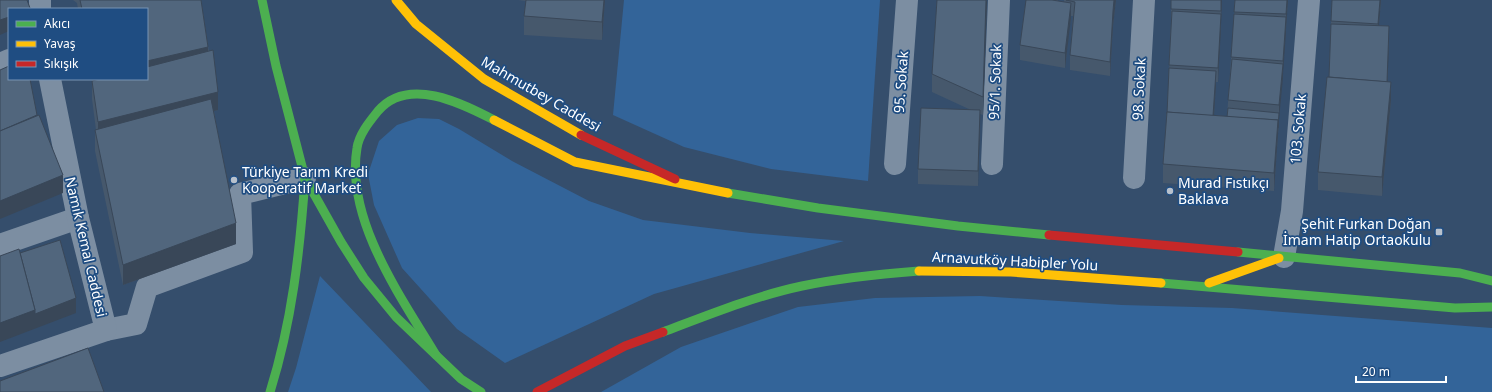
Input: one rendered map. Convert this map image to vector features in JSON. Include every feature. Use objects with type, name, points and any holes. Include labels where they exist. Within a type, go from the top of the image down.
[{"type":"main road","points":[[262,0],[276,66],[306,178],[341,242],[364,278],[396,317],[461,379],[481,392]]},
{"type":"main road","name":"Mahmutbey Caddesi","points":[[396,0],[416,24],[484,79],[572,131],[690,186]]},
{"type":"main road","points":[[436,356],[385,269],[363,217],[355,174],[357,146],[368,123],[384,104],[404,94],[430,95],[468,108],[575,162],[690,186],[818,208],[958,226],[1460,273],[1492,281]]},
{"type":"main road","points":[[270,392],[276,373],[293,297],[301,237],[306,178]]},
{"type":"main road","points":[[1203,286],[1284,256]]},
{"type":"main road","points":[[1460,273],[1486,268]]},
{"type":"main road","name":"Arnavutköy Habipler Yolu","points":[[537,392],[625,346],[732,306],[801,286],[867,275],[926,270],[1011,272],[1203,286],[1455,308],[1492,307]]},
{"type":"street","name":"95. Sokak","points":[[895,164],[907,0]]},
{"type":"street","name":"95/1. Sokak","points":[[992,164],[999,0]]},
{"type":"street","name":"98. Sokak","points":[[1134,178],[1144,0]]},
{"type":"street","name":"103. Sokak","points":[[1284,256],[1292,211],[1309,0]]},
{"type":"street","name":"Namık Kemal Caddesi","points":[[0,366],[106,330],[78,218],[50,80]]},
{"type":"street","points":[[106,330],[136,324],[147,287],[242,252],[240,194],[306,178]]},
{"type":"street","points":[[0,245],[78,218]]},
{"type":"shaded area","points":[[624,0],[880,0],[868,181],[771,169],[684,147],[613,115]]},
{"type":"shaded area","points":[[418,118],[439,119],[459,129],[512,161],[589,201],[643,220],[750,233],[844,241],[654,294],[505,363],[457,329],[402,268],[374,205],[368,174],[379,141],[397,125]]},
{"type":"shaded area","points":[[320,276],[431,392],[288,392],[296,368]]},
{"type":"shaded area","points":[[980,296],[1122,305],[1232,308],[1492,328],[1492,392],[601,392],[681,347],[798,307],[875,298]]},
{"type":"building","points":[[0,0],[27,0],[30,8],[8,8],[8,17],[0,20]]},
{"type":"building","points":[[80,0],[201,0],[208,47],[148,61],[148,8],[82,8]]},
{"type":"building","points":[[526,0],[604,0],[602,22],[524,16]]},
{"type":"building","points":[[937,0],[986,0],[983,97],[932,74]]},
{"type":"building","points":[[1026,0],[1052,0],[1071,3],[1065,53],[1020,45]]},
{"type":"building","points":[[1066,0],[1114,0],[1110,62],[1070,55],[1075,2]]},
{"type":"building","points":[[1171,0],[1221,0],[1221,11],[1171,9]]},
{"type":"building","points":[[1235,0],[1287,0],[1286,14],[1234,12]]},
{"type":"building","points":[[1332,0],[1380,0],[1378,24],[1331,21]]},
{"type":"building","points":[[1172,11],[1221,14],[1218,68],[1169,65]]},
{"type":"building","points":[[1234,14],[1286,17],[1283,61],[1231,57]]},
{"type":"building","points":[[1331,24],[1389,26],[1387,82],[1329,77]]},
{"type":"building","points":[[213,50],[218,92],[98,122],[92,81],[148,80],[148,67]]},
{"type":"building","points":[[1232,59],[1283,64],[1279,105],[1228,100]]},
{"type":"building","points":[[8,66],[8,80],[30,80],[37,115],[0,131],[0,70]]},
{"type":"building","points":[[1169,68],[1216,71],[1213,116],[1167,112]]},
{"type":"building","points":[[1327,77],[1391,82],[1382,177],[1318,172]]},
{"type":"building","points":[[211,99],[236,223],[123,265],[95,130]]},
{"type":"building","points":[[921,108],[980,110],[978,171],[918,169]]},
{"type":"building","points":[[1228,108],[1279,113],[1278,128],[1278,120],[1227,117]]},
{"type":"building","points":[[1167,112],[1278,120],[1274,173],[1163,164]]},
{"type":"building","points":[[39,115],[63,175],[0,201],[0,131]]},
{"type":"building","points":[[60,240],[76,298],[35,314],[20,253]]},
{"type":"building","points":[[19,249],[35,310],[0,323],[0,256]]},
{"type":"building","points":[[88,348],[104,392],[0,392],[0,381]]},
{"type":"traffic: fast","points":[[262,0],[276,66],[305,178]]},
{"type":"traffic: fast","points":[[436,355],[392,283],[367,229],[359,202],[356,175],[358,143],[365,128],[378,111],[390,101],[404,95],[419,94],[451,100],[494,120]]},
{"type":"traffic: fast","points":[[305,178],[341,242],[364,278],[396,317],[461,379],[481,392]]},
{"type":"traffic: fast","points":[[270,392],[278,366],[294,286],[301,232],[305,178]]},
{"type":"traffic: fast","points":[[728,193],[818,208],[958,226],[1049,235]]},
{"type":"traffic: fast","points":[[1238,252],[1460,273],[1492,281]]},
{"type":"traffic: fast","points":[[663,332],[732,306],[784,290],[816,283],[919,271]]},
{"type":"traffic: fast","points":[[1161,283],[1455,308],[1492,307]]},
{"type":"traffic: slow","points":[[396,0],[416,24],[484,79],[581,135]]},
{"type":"traffic: slow","points":[[494,120],[575,162],[728,193]]},
{"type":"traffic: slow","points":[[1209,283],[1279,258]]},
{"type":"traffic: slow","points":[[919,271],[1011,272],[1161,283]]},
{"type":"traffic: jam","points":[[581,135],[675,179]]},
{"type":"traffic: jam","points":[[1049,235],[1238,252]]},
{"type":"traffic: jam","points":[[537,392],[625,346],[663,332]]},
{"type":"place","name":"Türkiye Tarım Kredi Kooperatif Market","points":[[234,180]]},
{"type":"place","name":"Murad Fıstıkçı Baklava","points":[[1170,191]]},
{"type":"place","name":"Şehit Furkan Doğan İmam Hatip Ortaokulu","points":[[1439,232]]}]
